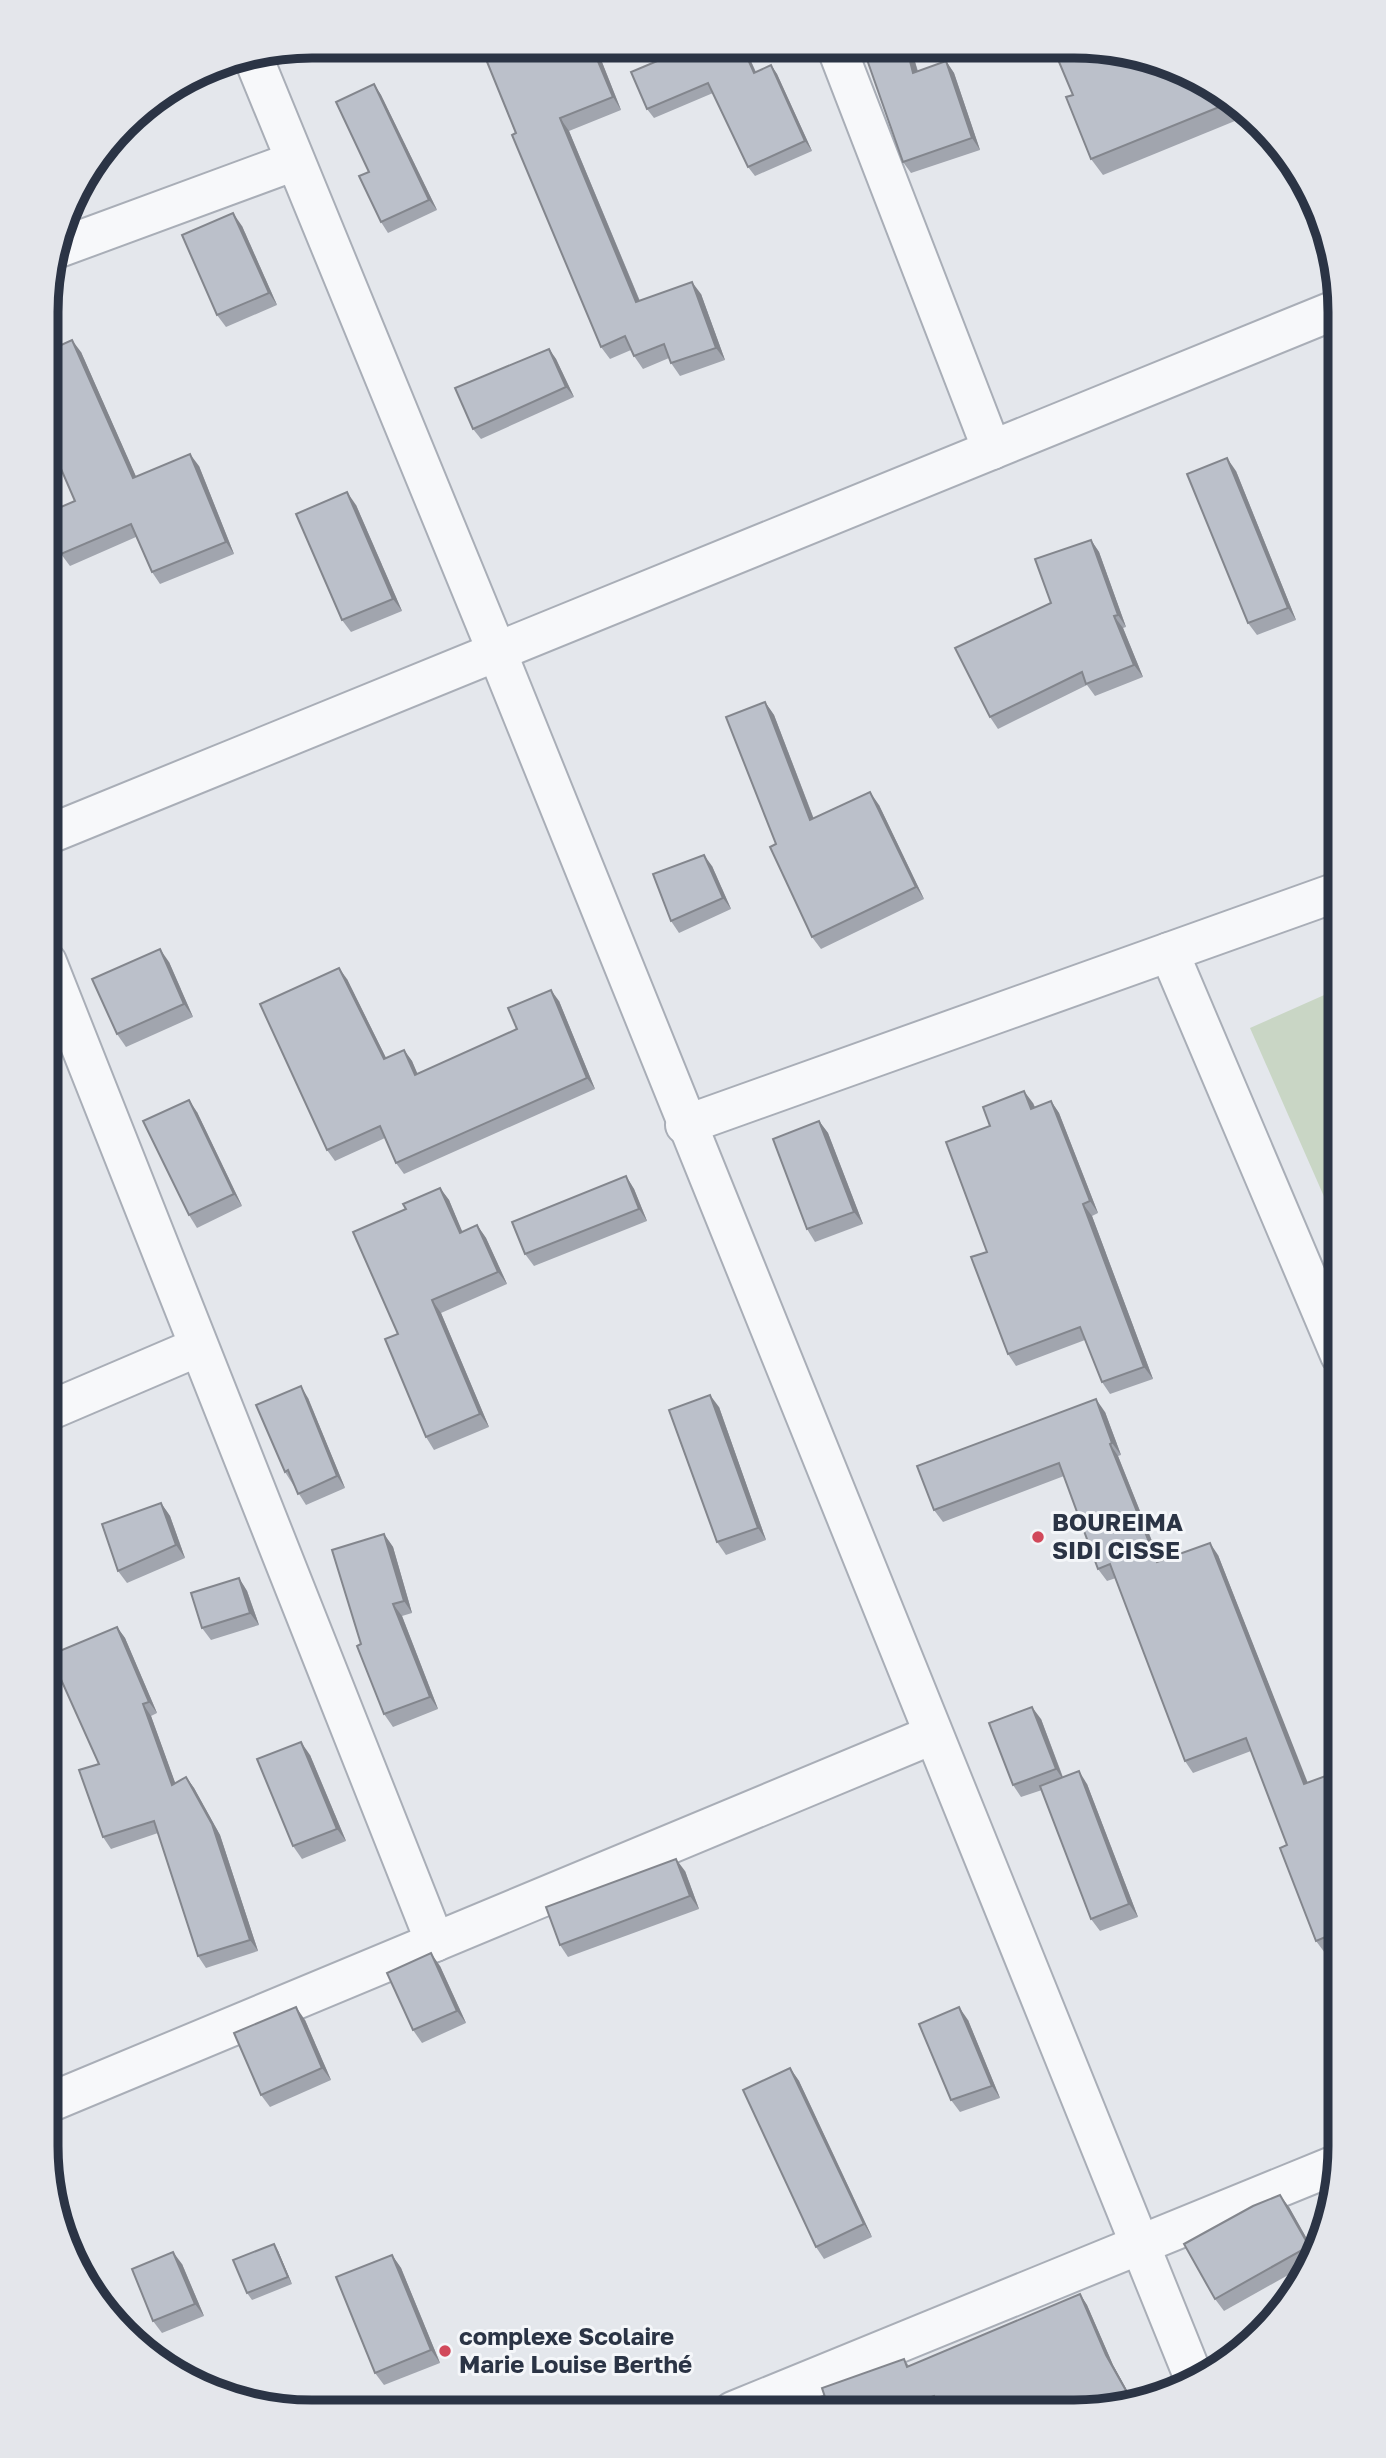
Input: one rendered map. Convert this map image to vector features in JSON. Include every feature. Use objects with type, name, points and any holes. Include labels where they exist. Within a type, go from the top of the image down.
[{"type":"street","points":[[840,58],[992,450]]},
{"type":"street","points":[[256,64],[497,652],[685,1125],[1191,2372]]},
{"type":"street","points":[[66,245],[295,161]]},
{"type":"street","points":[[58,831],[1328,313]]},
{"type":"street","points":[[685,1125],[1328,895]]},
{"type":"street","points":[[1168,952],[1328,1327]]},
{"type":"street","points":[[58,990],[435,1942]]},
{"type":"street","points":[[58,1407],[198,1347]]},
{"type":"street","points":[[58,2099],[932,1735]]},
{"type":"street","points":[[762,2400],[1327,2168]]},
{"type":"green space","points":[[1328,993],[1328,1206],[1250,1028]]},
{"type":"building","points":[[485,58],[597,58],[613,97],[560,118],[636,302],[692,282],[716,348],[671,363],[664,344],[634,356],[625,336],[601,347],[512,135],[516,133]]},
{"type":"building","points":[[664,58],[747,58],[754,73],[771,65],[805,141],[748,167],[708,83],[647,109],[631,72]]},
{"type":"building","points":[[866,58],[909,58],[913,73],[946,61],[972,138],[903,162]]},
{"type":"building","points":[[1057,58],[1091,58],[1140,66],[1187,84],[1222,106],[1091,159],[1066,97],[1073,95]]},
{"type":"building","points":[[374,84],[429,200],[381,222],[359,176],[369,172],[336,102]]},
{"type":"building","points":[[233,213],[269,293],[217,315],[182,235]]},
{"type":"building","points":[[72,340],[133,478],[190,454],[226,542],[152,572],[131,524],[61,554],[58,547],[58,508],[75,501],[58,462],[58,346]]},
{"type":"building","points":[[549,349],[566,387],[473,429],[455,388]]},
{"type":"building","points":[[1227,458],[1288,608],[1248,623],[1187,474]]},
{"type":"building","points":[[347,492],[393,599],[342,620],[296,514]]},
{"type":"building","points":[[1091,540],[1118,615],[1114,616],[1134,665],[1086,684],[1082,672],[990,717],[955,648],[1051,603],[1035,559]]},
{"type":"building","points":[[765,702],[810,820],[870,792],[916,887],[812,937],[770,847],[776,844],[726,717]]},
{"type":"building","points":[[704,855],[723,898],[671,921],[653,874]]},
{"type":"building","points":[[160,949],[184,1004],[117,1034],[92,979]]},
{"type":"building","points":[[339,968],[384,1059],[404,1050],[415,1075],[517,1029],[508,1008],[551,990],[587,1078],[396,1163],[380,1126],[327,1150],[260,1004]]},
{"type":"building","points":[[1024,1091],[1031,1109],[1051,1101],[1090,1201],[1083,1204],[1144,1367],[1102,1382],[1080,1327],[1008,1354],[971,1257],[987,1252],[946,1142],[990,1126],[983,1107]]},
{"type":"building","points":[[189,1100],[234,1194],[189,1215],[143,1121]]},
{"type":"building","points":[[819,1121],[854,1212],[807,1229],[773,1139]]},
{"type":"building","points":[[626,1176],[639,1209],[525,1254],[512,1222]]},
{"type":"building","points":[[440,1188],[460,1233],[477,1225],[498,1272],[432,1300],[480,1414],[426,1437],[385,1339],[398,1334],[353,1232],[406,1209],[403,1204]]},
{"type":"building","points":[[301,1386],[337,1476],[298,1494],[288,1470],[285,1472],[256,1405]]},
{"type":"building","points":[[710,1395],[758,1528],[717,1542],[669,1410]]},
{"type":"building","points":[[1096,1399],[1112,1443],[1110,1444],[1157,1562],[1210,1543],[1304,1784],[1328,1775],[1328,1936],[1316,1941],[1280,1848],[1287,1845],[1246,1738],[1185,1761],[1110,1564],[1098,1569],[1059,1463],[934,1510],[917,1466]]},
{"type":"building","points":[[161,1503],[176,1545],[118,1571],[102,1524]]},
{"type":"building","points":[[384,1534],[404,1601],[393,1604],[430,1697],[384,1714],[357,1646],[361,1644],[332,1550]]},
{"type":"building","points":[[239,1578],[250,1613],[202,1628],[191,1593]]},
{"type":"building","points":[[117,1627],[149,1702],[143,1704],[172,1785],[186,1777],[212,1824],[250,1940],[198,1956],[154,1821],[103,1837],[79,1770],[99,1764],[58,1673],[58,1652]]},
{"type":"building","points":[[1032,1707],[1056,1769],[1013,1785],[989,1723]]},
{"type":"building","points":[[301,1742],[337,1829],[293,1846],[257,1759]]},
{"type":"building","points":[[1079,1771],[1129,1904],[1091,1919],[1040,1786]]},
{"type":"building","points":[[676,1859],[690,1896],[560,1945],[546,1907]]},
{"type":"building","points":[[431,1953],[457,2011],[413,2030],[387,1973]]},
{"type":"building","points":[[296,2007],[322,2068],[261,2095],[234,2033]]},
{"type":"building","points":[[959,2007],[992,2086],[951,2100],[919,2024]]},
{"type":"building","points":[[790,2068],[864,2224],[816,2247],[743,2090]]},
{"type":"building","points":[[1280,2195],[1308,2245],[1215,2299],[1184,2244],[1253,2206]]},
{"type":"building","points":[[274,2244],[288,2277],[247,2293],[233,2260]]},
{"type":"building","points":[[173,2252],[195,2304],[153,2321],[132,2269]]},
{"type":"building","points":[[392,2255],[431,2350],[375,2373],[336,2277]]},
{"type":"building","points":[[1080,2294],[1106,2355],[1128,2394],[1091,2400],[936,2400],[934,2396],[923,2400],[826,2400],[822,2388],[904,2359],[907,2367]]},
{"type":"place","name":"BOUREIMA SIDI CISSE","points":[[1038,1537]]},
{"type":"place","name":"complexe Scolaire Marie Louise Berthé","points":[[445,2351]]}]
